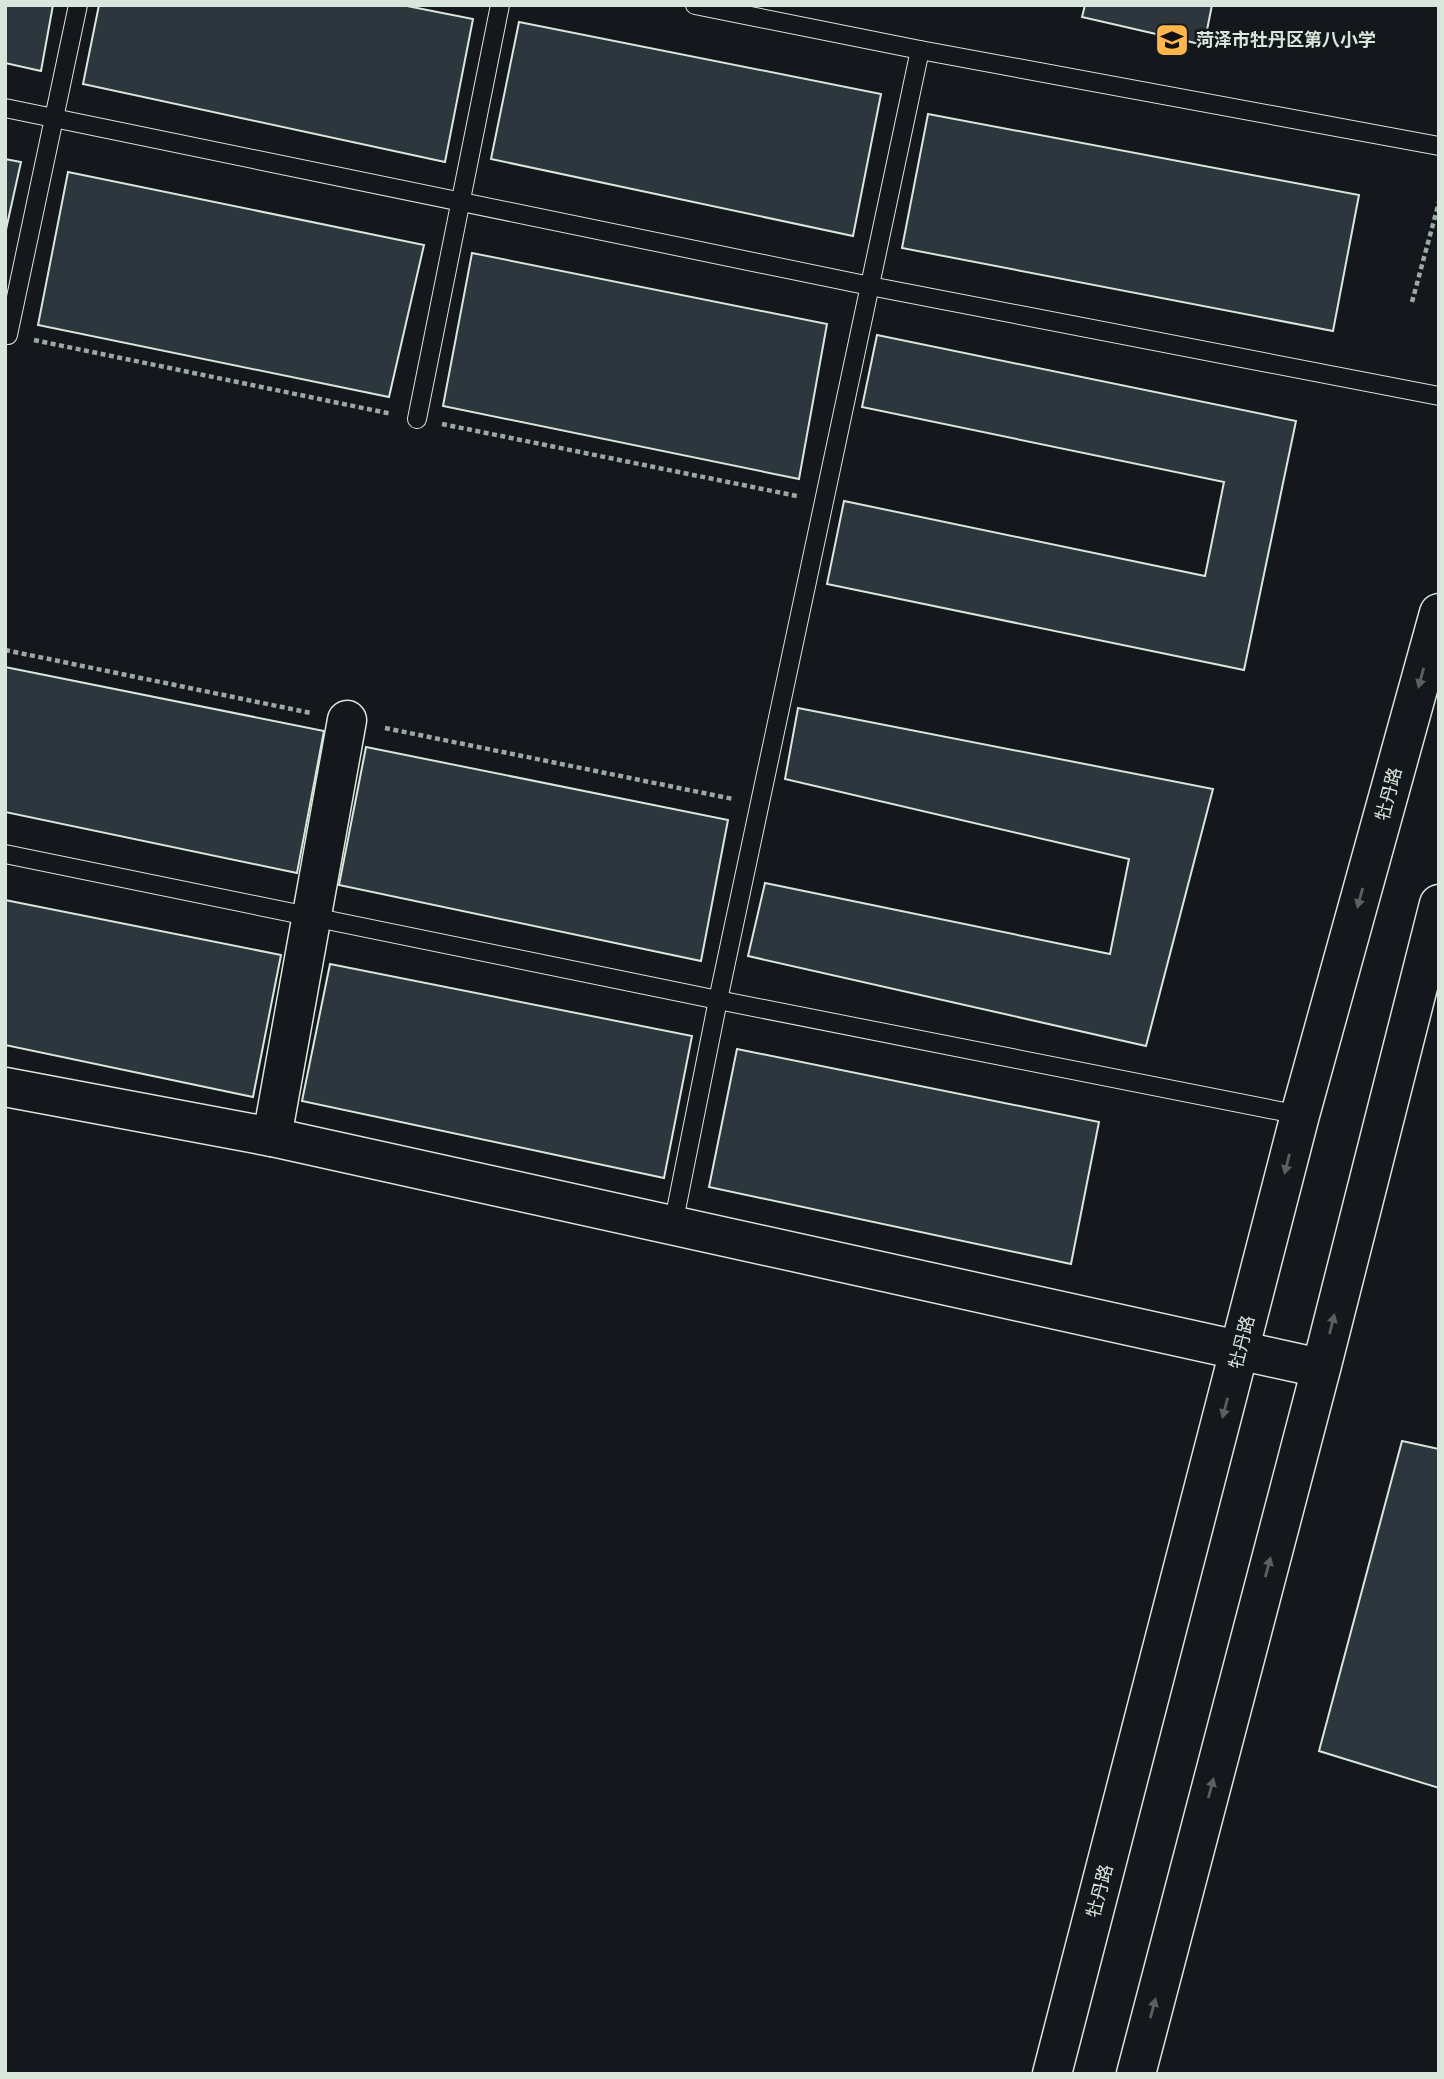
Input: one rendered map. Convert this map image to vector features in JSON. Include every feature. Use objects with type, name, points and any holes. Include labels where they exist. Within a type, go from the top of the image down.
[{"type":"main road","name":"牡丹路","points":[[1052,2074],[1300,1115],[1439,612]]},
{"type":"main road","points":[[272,1137],[347,720]]},
{"type":"main road","points":[[1136,2074],[1439,904]]},
{"type":"main road","points":[[5,1087],[272,1137],[1320,1368]]},
{"type":"lane","points":[[8,335],[78,5]]},
{"type":"lane","points":[[417,419],[500,5]]},
{"type":"lane","points":[[695,5],[920,50],[1439,146]]},
{"type":"lane","points":[[673,1225],[718,1000],[920,50]]},
{"type":"lane","points":[[5,108],[870,286],[1439,396]]},
{"type":"lane","points":[[5,854],[718,1000],[1300,1115]]},
{"type":"path","points":[[1412,302],[1439,202]]},
{"type":"path","points":[[8,335],[810,499]]},
{"type":"path","points":[[5,650],[734,799]]},
{"type":"building","points":[[5,5],[53,5],[41,71],[5,63]]},
{"type":"building","points":[[99,5],[402,5],[473,19],[445,162],[83,84]]},
{"type":"building","points":[[1085,5],[1212,5],[1204,45],[1082,17]]},
{"type":"building","points":[[519,22],[881,94],[853,236],[491,159]]},
{"type":"building","points":[[928,114],[1359,195],[1333,331],[902,248]]},
{"type":"building","points":[[5,159],[21,162],[5,234]]},
{"type":"building","points":[[68,172],[424,245],[389,397],[38,325]]},
{"type":"building","points":[[472,253],[827,324],[799,479],[443,406]]},
{"type":"building","points":[[877,335],[1296,421],[1244,670],[827,584],[844,501],[1205,576],[1224,482],[862,407]]},
{"type":"building","points":[[5,667],[324,731],[297,873],[5,812]]},
{"type":"building","points":[[798,708],[1213,789],[1146,1046],[748,956],[765,883],[1110,954],[1129,859],[785,779]]},
{"type":"building","points":[[366,747],[728,820],[701,961],[339,885]]},
{"type":"building","points":[[5,900],[281,955],[253,1097],[5,1045]]},
{"type":"building","points":[[330,964],[692,1036],[664,1178],[302,1101]]},
{"type":"building","points":[[737,1049],[1099,1122],[1071,1264],[709,1187]]},
{"type":"building","points":[[1402,1441],[1439,1449],[1439,1788],[1319,1751]]},
{"type":"place","name":"菏泽市牡丹区第八小学","points":[[1172,40]]}]
